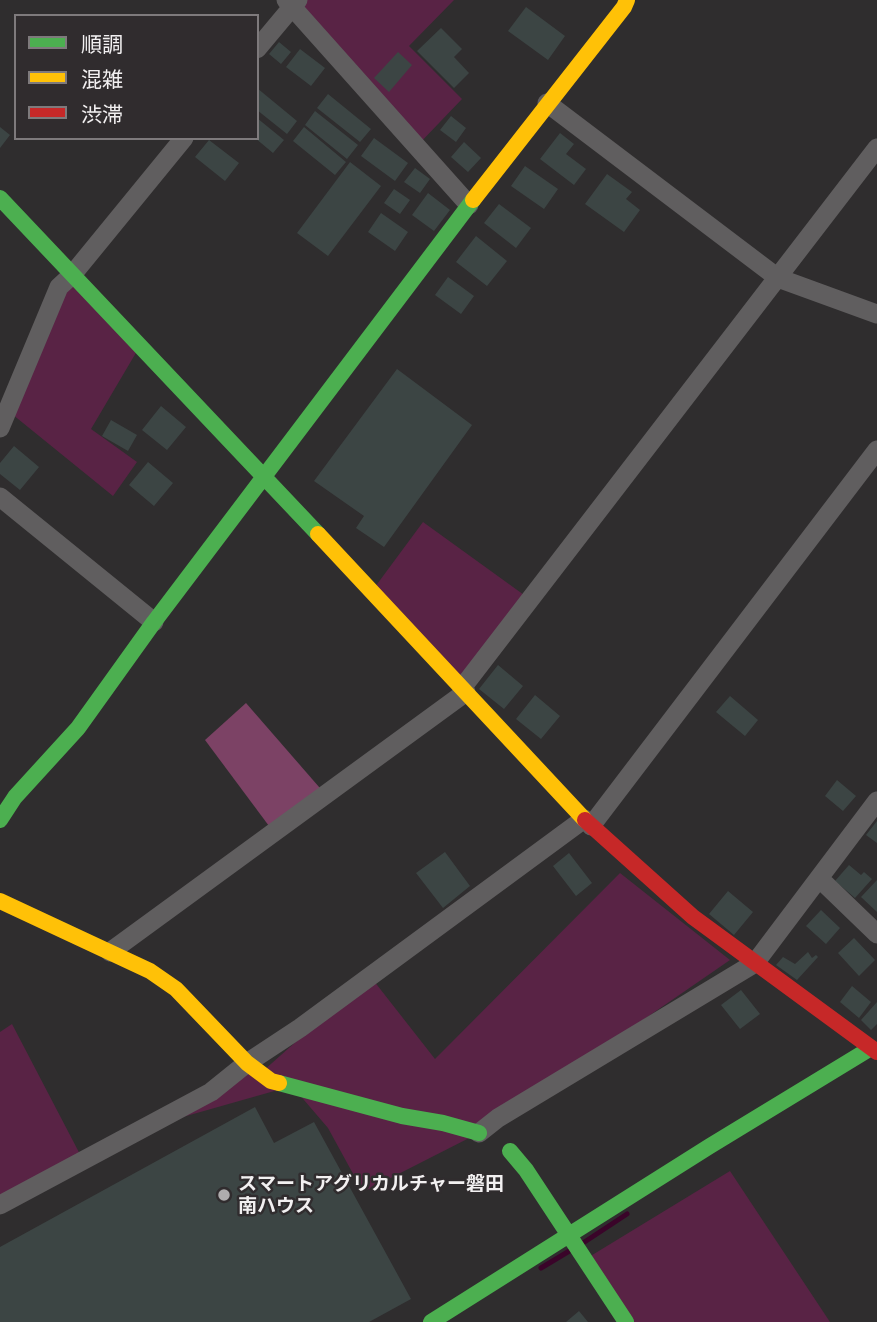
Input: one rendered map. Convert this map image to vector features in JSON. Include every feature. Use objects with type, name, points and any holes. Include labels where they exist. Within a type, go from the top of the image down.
[{"type":"street","points":[[0,820],[15,797],[78,728],[154,622],[627,0]]},
{"type":"street","points":[[259,46],[292,2],[469,205]]},
{"type":"street","points":[[547,103],[778,278],[877,314]]},
{"type":"street","points":[[0,428],[59,287],[72,275],[182,140]]},
{"type":"street","points":[[110,952],[464,690],[877,148]]},
{"type":"street","points":[[0,198],[588,822],[693,917],[875,1047],[431,1322]]},
{"type":"street","points":[[0,1205],[211,1092],[247,1063],[588,822],[877,450]]},
{"type":"street","points":[[0,497],[154,622]]},
{"type":"street","points":[[0,901],[150,971],[176,989],[247,1063],[271,1080],[381,1111],[479,1133],[498,1118],[755,962],[877,801]]},
{"type":"street","points":[[819,878],[877,934]]},
{"type":"street","points":[[510,1151],[526,1170],[626,1322]]},
{"type":"shaded area","points":[[298,0],[454,0],[409,46],[462,99],[417,146]]},
{"type":"shaded area","points":[[69,277],[140,346],[91,429],[137,462],[113,496],[7,410]]},
{"type":"shaded area","points":[[423,522],[531,600],[462,688],[372,591]]},
{"type":"shaded area","points":[[246,703],[326,795],[269,826],[205,740]]},
{"type":"shaded area","points":[[620,873],[730,960],[479,1133],[363,1192],[328,1128],[292,1086],[144,1128],[247,1063],[263,1071],[370,976],[435,1059]]},
{"type":"shaded area","points":[[12,1024],[83,1160],[0,1195],[0,1032]]},
{"type":"shaded area","points":[[730,1171],[830,1322],[626,1322],[584,1260]]},
{"type":"building","points":[[526,7],[565,36],[548,60],[508,31]]},
{"type":"building","points":[[441,28],[462,49],[454,57],[469,73],[454,88],[417,51]]},
{"type":"building","points":[[279,42],[291,52],[281,64],[269,54]]},
{"type":"building","points":[[300,49],[325,68],[311,86],[286,67]]},
{"type":"building","points":[[398,52],[412,65],[389,92],[374,78]]},
{"type":"building","points":[[259,90],[297,121],[287,134],[259,112]]},
{"type":"building","points":[[328,94],[371,129],[360,142],[317,108]]},
{"type":"building","points":[[315,111],[358,145],[347,159],[305,125]]},
{"type":"building","points":[[451,116],[466,128],[456,142],[440,130]]},
{"type":"building","points":[[259,120],[284,140],[273,153],[257,140]]},
{"type":"building","points":[[0,127],[10,135],[0,148]]},
{"type":"building","points":[[304,127],[346,162],[335,175],[293,141]]},
{"type":"building","points":[[560,133],[574,144],[566,154],[586,169],[574,185],[540,159]]},
{"type":"building","points":[[374,138],[408,163],[395,181],[361,156]]},
{"type":"building","points":[[209,140],[239,163],[225,181],[195,157]]},
{"type":"building","points":[[464,142],[481,158],[468,172],[451,157]]},
{"type":"building","points":[[350,162],[381,186],[328,256],[297,233]]},
{"type":"building","points":[[525,166],[558,189],[544,209],[511,186]]},
{"type":"building","points":[[415,168],[430,179],[420,193],[404,182]]},
{"type":"building","points":[[607,174],[632,192],[626,199],[640,210],[624,232],[585,204]]},
{"type":"building","points":[[394,189],[410,200],[400,214],[384,203]]},
{"type":"building","points":[[428,193],[450,210],[434,231],[412,215]]},
{"type":"building","points":[[499,204],[531,228],[516,248],[484,223]]},
{"type":"building","points":[[381,213],[408,232],[395,251],[368,232]]},
{"type":"building","points":[[476,236],[507,261],[487,286],[456,262]]},
{"type":"building","points":[[448,277],[474,296],[461,314],[435,295]]},
{"type":"building","points":[[397,369],[472,425],[384,547],[356,528],[364,516],[314,481]]},
{"type":"building","points":[[161,406],[186,427],[167,450],[142,430]]},
{"type":"building","points":[[111,420],[137,435],[128,451],[102,436]]},
{"type":"building","points":[[14,446],[39,467],[20,490],[0,474],[0,463]]},
{"type":"building","points":[[148,462],[173,483],[154,506],[129,485]]},
{"type":"building","points":[[498,665],[523,686],[504,709],[479,689]]},
{"type":"building","points":[[535,695],[560,716],[541,739],[516,719]]},
{"type":"building","points":[[730,696],[758,720],[745,736],[716,712]]},
{"type":"building","points":[[837,780],[856,796],[843,811],[825,796]]},
{"type":"building","points":[[877,821],[877,843],[866,835]]},
{"type":"building","points":[[445,852],[470,886],[443,908],[416,873]]},
{"type":"building","points":[[569,853],[592,883],[576,896],[553,866]]},
{"type":"building","points":[[849,865],[861,875],[864,872],[872,879],[855,898],[835,881]]},
{"type":"building","points":[[877,880],[877,912],[861,897]]},
{"type":"building","points":[[728,891],[753,912],[734,935],[709,914]]},
{"type":"building","points":[[821,910],[840,928],[826,944],[806,926]]},
{"type":"building","points":[[854,938],[875,960],[859,976],[838,953]]},
{"type":"building","points":[[808,952],[812,958],[816,955],[818,957],[797,980],[776,965],[783,957],[795,964]]},
{"type":"building","points":[[852,986],[871,1002],[859,1018],[840,1002]]},
{"type":"building","points":[[741,990],[760,1014],[740,1029],[721,1005]]},
{"type":"building","points":[[877,1002],[877,1024],[871,1030],[861,1020]]},
{"type":"building","name":"スマートアグリカルチャー磐田 南ハウス","points":[[255,1107],[274,1143],[314,1122],[411,1299],[369,1322],[0,1322],[0,1247]]},
{"type":"building","points":[[579,1311],[588,1322],[566,1322]]},
{"type":"waterway","points":[[583,1243],[627,1214]]},
{"type":"waterway","points":[[541,1268],[571,1250]]},
{"type":"traffic: fast","points":[[0,198],[318,534]]},
{"type":"traffic: fast","points":[[0,820],[15,797],[78,728],[154,622],[473,200]]},
{"type":"traffic: fast","points":[[431,1322],[871,1048]]},
{"type":"traffic: fast","points":[[279,1083],[402,1116],[479,1133]]},
{"type":"traffic: fast","points":[[510,1151],[526,1170],[626,1322]]},
{"type":"traffic: slow","points":[[473,200],[627,0]]},
{"type":"traffic: slow","points":[[318,534],[585,820]]},
{"type":"traffic: slow","points":[[0,901],[150,971],[176,989],[247,1063],[271,1081],[279,1083]]},
{"type":"traffic: jam","points":[[585,820],[693,917],[877,1052]]},
{"type":"place","name":"スマートアグリカルチャー磐田 南ハウス","points":[[224,1195]]}]
